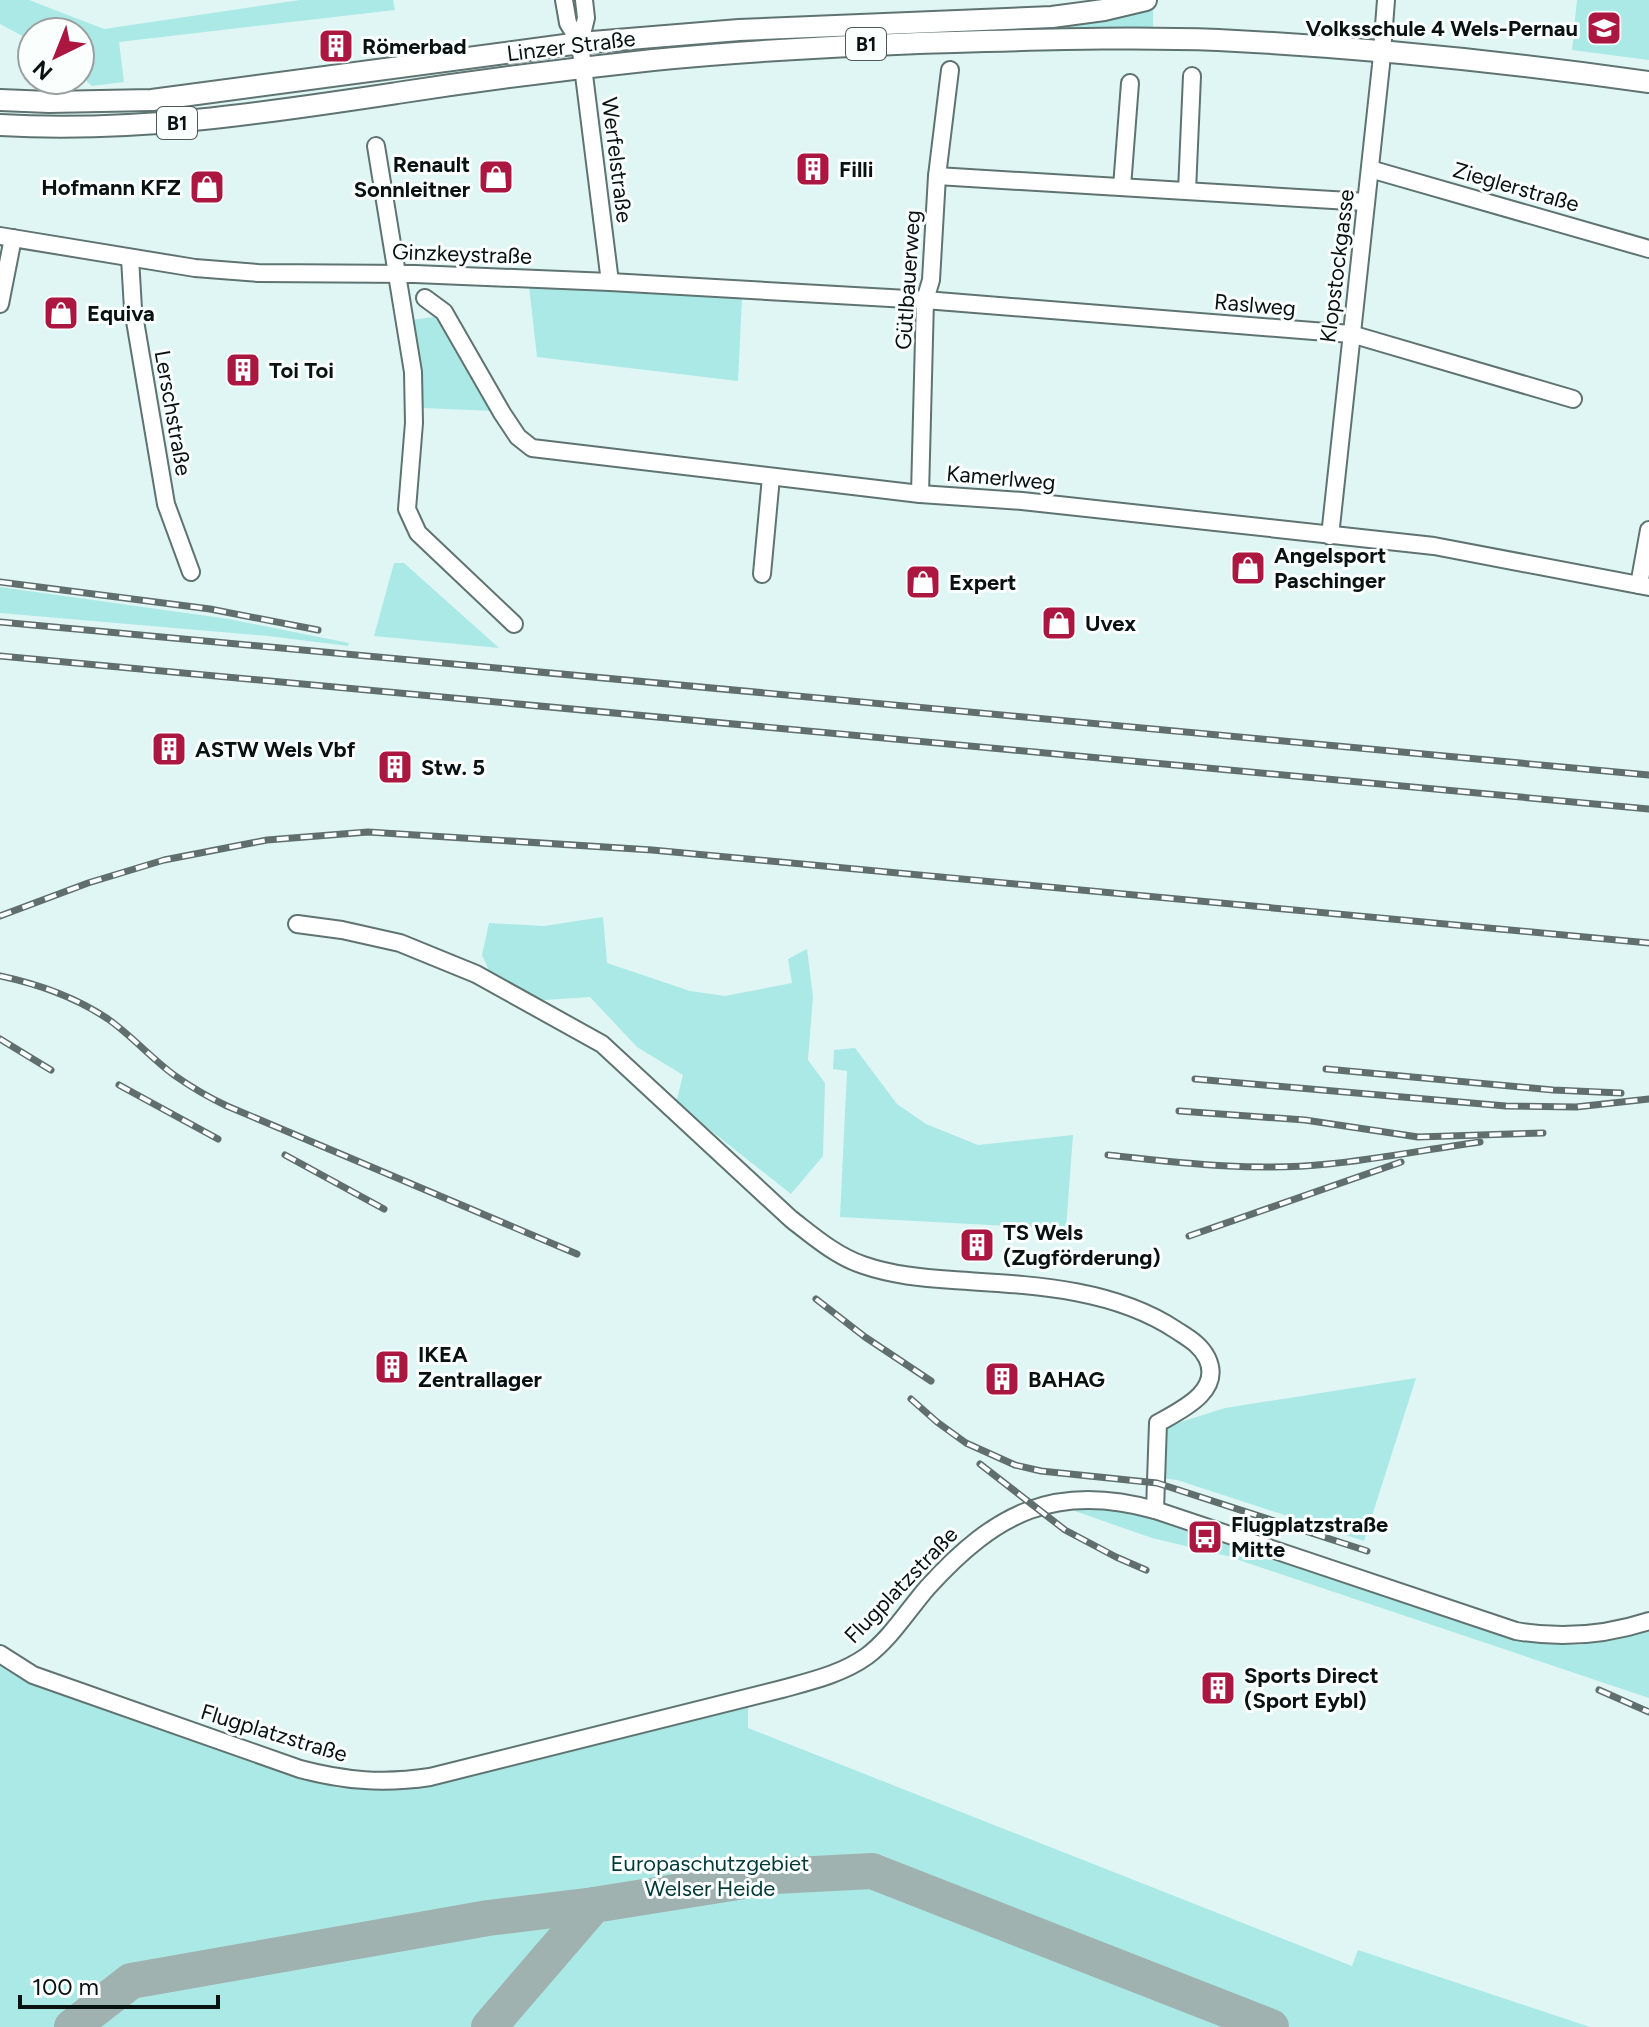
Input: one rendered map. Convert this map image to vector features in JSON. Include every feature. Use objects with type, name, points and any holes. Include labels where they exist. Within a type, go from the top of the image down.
[{"type":"main road","name":"Linzer Straße","points":[[0,100],[152,100],[580,43],[739,30],[1052,17],[1146,0]]},
{"type":"main road","name":"Linzer Straße","points":[[0,125],[89,127],[184,122],[277,112],[583,68],[741,51],[853,45],[1151,38],[1219,40],[1382,52],[1649,82]]},
{"type":"street","name":"Werfelstraße","points":[[564,0],[568,23],[580,43]]},
{"type":"street","name":"Werfelstraße","points":[[584,0],[586,18],[580,43],[610,282]]},
{"type":"street","name":"Klopstockgasse","points":[[1330,536],[1386,0]]},
{"type":"street","name":"Gütlbauerweg","points":[[920,494],[925,300],[931,280],[937,176],[950,70]]},
{"type":"street","points":[[1187,191],[1192,76]]},
{"type":"street","points":[[1122,187],[1130,83]]},
{"type":"street","points":[[376,146],[413,372],[415,402],[407,509],[418,533],[514,624]]},
{"type":"street","name":"Zieglerstraße","points":[[1370,169],[1649,249]]},
{"type":"street","points":[[937,176],[1366,202]]},
{"type":"street","name":"Ginzkeystraße","points":[[6,237],[195,268],[258,273],[396,274],[610,282],[925,300]]},
{"type":"street","points":[[0,304],[6,237]]},
{"type":"street","name":"Lerschstraße","points":[[130,258],[133,309],[166,504],[191,572]]},
{"type":"street","name":"Kamerlweg","points":[[425,298],[444,312],[502,413],[518,437],[532,448],[920,494],[1022,501],[1485,554],[1644,586]]},
{"type":"street","name":"Raslweg","points":[[925,300],[1351,334],[1573,399]]},
{"type":"street","points":[[762,574],[771,477]]},
{"type":"street","points":[[1644,586],[1649,530]]},
{"type":"street","points":[[297,924],[400,943],[476,974],[602,1044],[791,1219],[824,1245],[861,1265],[916,1278],[1053,1289],[1128,1305],[1166,1323],[1199,1346],[1209,1362],[1210,1376],[1206,1390],[1185,1408],[1158,1423],[1155,1510]]},
{"type":"street","name":"Flugplatzstraße","points":[[0,1654],[33,1675],[300,1769],[330,1777],[394,1782],[430,1777],[821,1678],[849,1667],[869,1654],[980,1537],[1004,1521],[1043,1505],[1077,1499],[1116,1501],[1155,1510],[1516,1631],[1564,1636],[1595,1634],[1649,1621]]},
{"type":"green space","points":[[0,0],[29,0],[70,16],[16,16],[16,32],[0,24]]},
{"type":"green space","points":[[300,0],[393,0],[395,10],[119,42],[124,82],[96,86],[96,26],[104,29]]},
{"type":"green space","name":"Volksschule 4 Wels-Pernau","points":[[1577,0],[1649,0],[1649,60],[1572,50]]},
{"type":"green space","points":[[1153,9],[1153,28],[962,34],[961,30],[1057,24]]},
{"type":"green space","points":[[529,286],[742,299],[738,381],[537,357]]},
{"type":"green space","points":[[441,316],[493,411],[423,408],[411,320]]},
{"type":"green space","points":[[394,563],[404,563],[499,648],[374,636]]},
{"type":"green space","points":[[0,587],[229,619],[349,643],[348,646],[268,636],[0,613]]},
{"type":"green space","points":[[603,917],[607,963],[690,991],[725,996],[792,983],[788,959],[807,949],[813,997],[808,1060],[825,1083],[823,1156],[791,1194],[676,1103],[683,1075],[637,1047],[590,997],[530,1001],[491,975],[482,955],[489,923],[544,926]]},
{"type":"green space","points":[[855,1048],[897,1104],[926,1124],[978,1145],[1073,1135],[1066,1229],[840,1217],[847,1071],[833,1069],[834,1050]]},
{"type":"green space","points":[[1416,1378],[1364,1541],[1177,1480],[1162,1478],[1165,1427],[1225,1408]]},
{"type":"green space","points":[[1069,1509],[1133,1511],[1477,1628],[1537,1643],[1580,1645],[1649,1631],[1649,1698],[1227,1556],[1152,1538]]},
{"type":"green space","name":"Europaschutzgebiet Welser Heide","points":[[0,1664],[24,1679],[55,1691],[257,1764],[338,1788],[404,1790],[506,1768],[748,1703],[748,1728],[1352,1966],[1358,1950],[1590,2027],[0,2027]]},
{"type":"taxiway","points":[[489,2027],[594,1905],[775,1876],[872,1871],[1271,2027]]},
{"type":"taxiway","points":[[72,2027],[131,1981],[488,1918],[594,1905]]},
{"type":"railway","points":[[0,582],[210,609],[318,630]]},
{"type":"railway","points":[[0,622],[1649,775]]},
{"type":"railway","points":[[0,656],[1649,809]]},
{"type":"railway","points":[[0,916],[88,883],[164,860],[267,840],[368,832],[652,850],[1649,943]]},
{"type":"railway","points":[[0,976],[56,992],[83,1004],[117,1026],[174,1075],[227,1106],[577,1254]]},
{"type":"railway","points":[[0,1039],[51,1070]]},
{"type":"railway","points":[[1326,1069],[1553,1090],[1621,1093]]},
{"type":"railway","points":[[1195,1079],[1506,1106],[1576,1107],[1649,1099]]},
{"type":"railway","points":[[119,1085],[218,1139]]},
{"type":"railway","points":[[1179,1111],[1305,1120],[1418,1137],[1543,1133]]},
{"type":"railway","points":[[1108,1155],[1218,1166],[1273,1167],[1328,1164],[1480,1142]]},
{"type":"railway","points":[[285,1155],[384,1209]]},
{"type":"railway","points":[[1189,1236],[1401,1162]]},
{"type":"railway","points":[[816,1299],[865,1337],[931,1381]]},
{"type":"railway","points":[[911,1399],[966,1443],[1015,1465],[1041,1471],[1157,1483],[1367,1551]]},
{"type":"railway","points":[[980,1464],[1065,1530],[1146,1570]]},
{"type":"railway","points":[[1599,1690],[1649,1712]]},
{"type":"place","name":"Volksschule 4 Wels-Pernau","points":[[1604,28]]},
{"type":"place","name":"Römerbad","points":[[336,46]]},
{"type":"place","name":"Filli","points":[[813,169]]},
{"type":"place","name":"Renault Sonnleitner","points":[[496,177]]},
{"type":"place","name":"Hofmann KFZ","points":[[207,187]]},
{"type":"place","name":"Equiva","points":[[61,313]]},
{"type":"place","name":"Toi Toi","points":[[243,370]]},
{"type":"place","name":"Angelsport Paschinger","points":[[1248,568]]},
{"type":"place","name":"Expert","points":[[923,582]]},
{"type":"place","name":"Uvex","points":[[1059,623]]},
{"type":"place","name":"ASTW Wels Vbf","points":[[169,749]]},
{"type":"place","name":"Stw. 5","points":[[395,767]]},
{"type":"place","name":"TS Wels (Zugförderung)","points":[[977,1245]]},
{"type":"place","name":"IKEA Zentrallager","points":[[392,1367]]},
{"type":"place","name":"BAHAG","points":[[1002,1379]]},
{"type":"place","name":"Flugplatzstraße Mitte","points":[[1205,1537]]},
{"type":"place","name":"Sports Direct (Sport Eybl)","points":[[1218,1688]]}]
